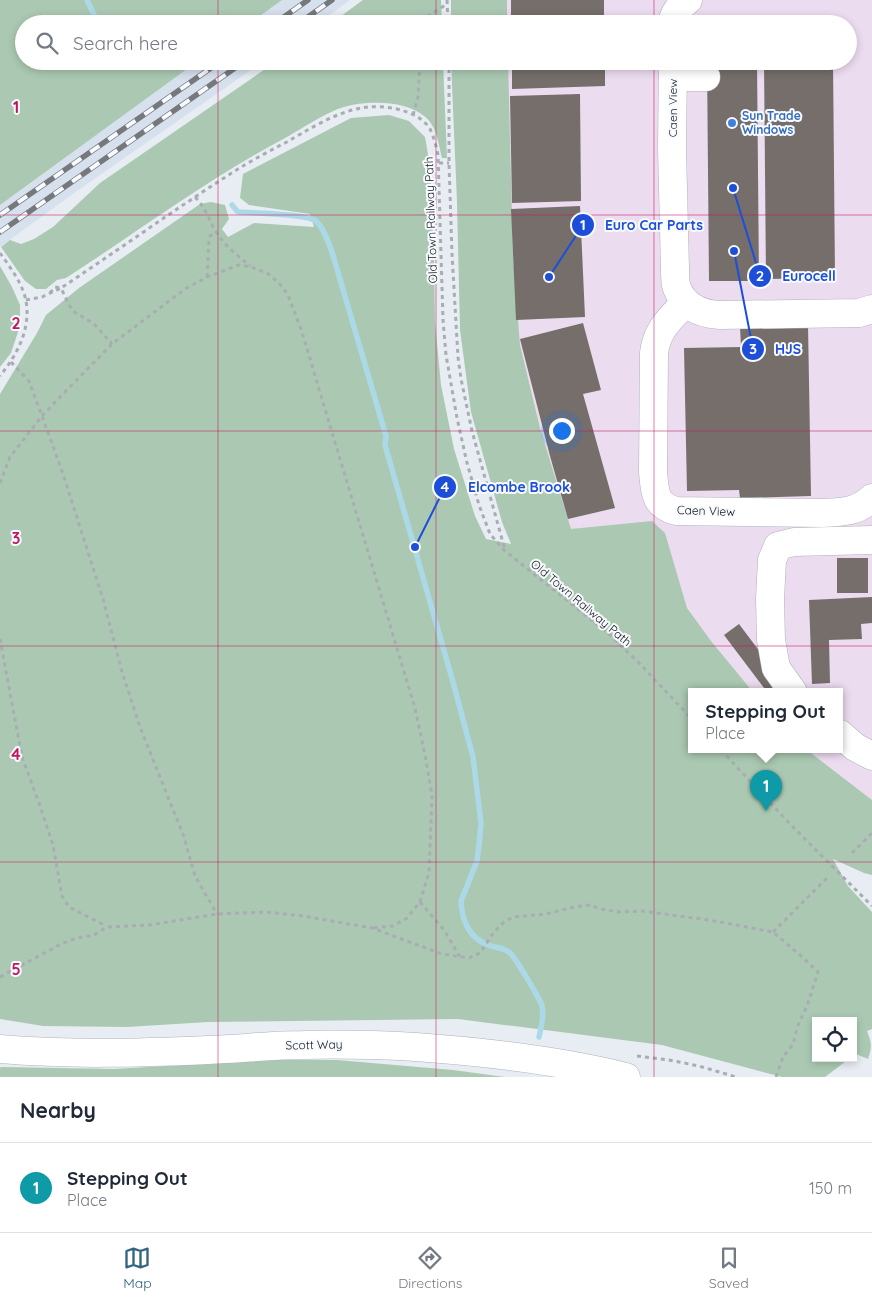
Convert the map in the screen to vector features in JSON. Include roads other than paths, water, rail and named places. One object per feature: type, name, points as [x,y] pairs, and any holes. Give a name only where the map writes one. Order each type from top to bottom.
[{"type":"street","name":"Caen View","points":[[673,70],[672,148],[675,269],[676,285],[686,302],[660,330],[655,341],[653,472],[655,490],[660,503],[666,508],[676,511],[823,513],[846,512],[856,509],[866,504],[872,498]]},
{"type":"street","points":[[677,70],[706,77]]},
{"type":"street","points":[[686,302],[696,310],[720,316],[859,313],[872,309]]},
{"type":"street","points":[[790,688],[776,668],[771,640],[770,599],[772,560],[778,546],[794,542],[872,540]]},
{"type":"street","points":[[843,737],[855,747],[872,756],[872,754]]},
{"type":"street","name":"Scott Way","points":[[0,1049],[126,1053],[301,1044],[389,1046],[449,1049],[506,1055],[626,1077]]},
{"type":"waterway","points":[[87,0],[94,15]]},
{"type":"waterway","points":[[232,205],[238,212],[291,215],[316,221],[324,231],[332,252],[386,436],[385,445],[473,757],[481,823],[477,861],[461,901],[463,915],[468,928],[476,938],[488,945],[508,951],[522,970],[543,1009],[539,1037]]},
{"type":"railway","points":[[287,15],[308,0]]},
{"type":"railway","points":[[311,15],[332,0]]},
{"type":"railway","points":[[0,215],[208,70]]},
{"type":"railway","points":[[0,232],[232,70]]},
{"type":"place","name":"Sun Trade Windows","points":[[732,123]]},
{"type":"place","name":"Eurocell","points":[[733,188]]},
{"type":"place","name":"HJS","points":[[734,251]]},
{"type":"place","name":"Euro Car Parts","points":[[549,277]]},
{"type":"place","name":"Elcombe Brook","points":[[415,547]]},
{"type":"place","name":"Stepping Out","points":[[766,811]]}]
